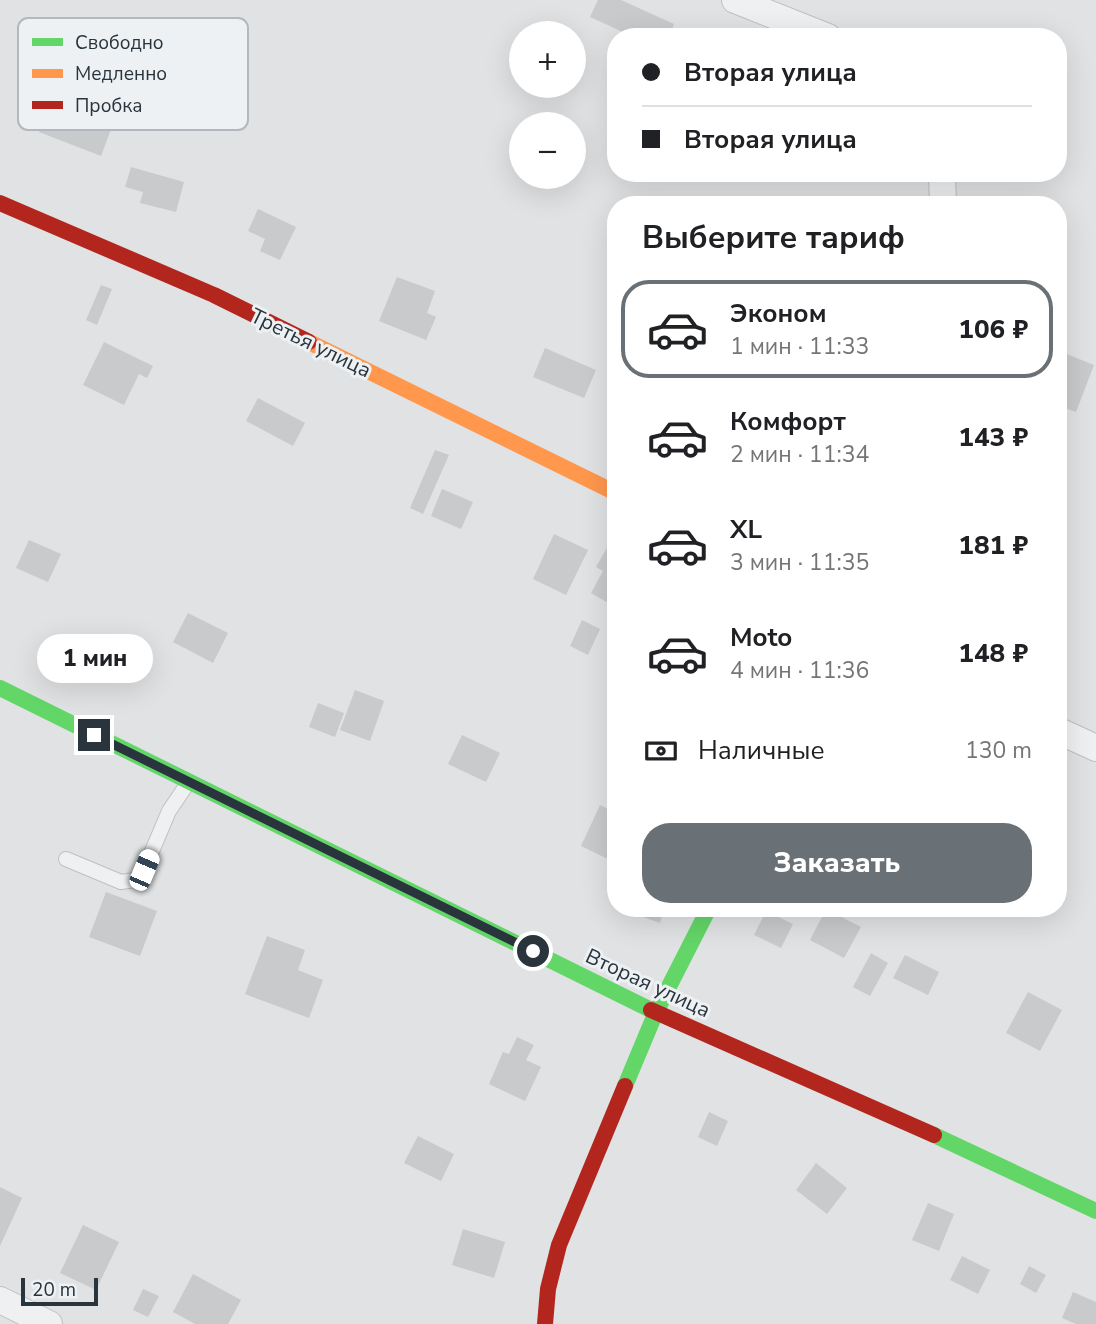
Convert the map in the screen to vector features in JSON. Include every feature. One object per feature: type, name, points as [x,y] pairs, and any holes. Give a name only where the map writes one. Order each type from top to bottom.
[{"type":"main road","name":"Третья улица","points":[[0,203],[214,295],[607,489]]},
{"type":"main road","name":"Вторая улица","points":[[0,688],[656,1012],[908,1123],[1096,1211]]},
{"type":"main road","points":[[545,1324],[548,1289],[559,1245],[656,1012],[704,917]]},
{"type":"street","points":[[735,0],[805,28]]},
{"type":"street","points":[[1067,735],[1096,748]]},
{"type":"street","points":[[0,1300],[48,1324]]},
{"type":"lane","points":[[66,859],[121,882],[135,880],[144,870],[169,811],[189,782]]},
{"type":"building","points":[[598,0],[621,0],[674,24],[672,28],[614,28],[590,17]]},
{"type":"building","points":[[40,130],[111,130],[101,156],[39,132]]},
{"type":"building","points":[[131,167],[184,182],[176,212],[140,203],[143,192],[125,187]]},
{"type":"building","points":[[258,209],[296,227],[280,260],[260,251],[265,239],[248,231]]},
{"type":"building","points":[[397,277],[435,291],[427,313],[436,317],[426,340],[379,321]]},
{"type":"building","points":[[101,285],[112,289],[97,325],[86,320]]},
{"type":"building","points":[[104,342],[153,366],[147,378],[139,374],[124,405],[83,385]]},
{"type":"building","points":[[545,348],[596,370],[584,398],[533,377]]},
{"type":"building","points":[[1067,354],[1094,365],[1076,412],[1067,409]]},
{"type":"building","points":[[258,398],[305,423],[293,446],[246,421]]},
{"type":"building","points":[[435,450],[449,455],[423,514],[410,508]]},
{"type":"building","points":[[442,489],[473,502],[461,529],[431,516]]},
{"type":"building","points":[[554,534],[588,550],[566,595],[533,579]]},
{"type":"building","points":[[29,540],[61,554],[48,582],[16,568]]},
{"type":"building","points":[[607,548],[607,602],[591,593],[603,571],[596,567]]},
{"type":"building","points":[[188,613],[228,633],[213,663],[173,642]]},
{"type":"building","points":[[582,620],[600,629],[588,655],[570,646]]},
{"type":"building","points":[[355,690],[384,701],[370,741],[340,730]]},
{"type":"building","points":[[318,703],[344,713],[335,737],[309,727]]},
{"type":"building","points":[[462,735],[500,753],[486,782],[448,764]]},
{"type":"building","points":[[600,805],[607,808],[607,859],[581,846]]},
{"type":"building","points":[[106,892],[157,911],[140,956],[89,937]]},
{"type":"building","points":[[643,917],[662,917],[660,923]]},
{"type":"building","points":[[763,917],[778,917],[793,924],[781,948],[754,935]]},
{"type":"building","points":[[822,917],[842,917],[861,927],[844,958],[810,940]]},
{"type":"building","points":[[267,936],[305,950],[298,970],[323,980],[309,1018],[245,994]]},
{"type":"building","points":[[871,953],[888,963],[870,996],[853,987]]},
{"type":"building","points":[[905,955],[939,972],[928,995],[893,978]]},
{"type":"building","points":[[1028,992],[1062,1010],[1040,1051],[1006,1033]]},
{"type":"building","points":[[517,1037],[534,1045],[526,1060],[541,1067],[525,1101],[489,1084],[503,1052],[509,1054]]},
{"type":"building","points":[[709,1112],[728,1121],[717,1146],[698,1137]]},
{"type":"building","points":[[418,1136],[454,1154],[441,1181],[404,1163]]},
{"type":"building","points":[[816,1163],[847,1188],[827,1214],[796,1190]]},
{"type":"building","points":[[0,1187],[22,1198],[0,1246]]},
{"type":"building","points":[[928,1203],[954,1214],[939,1251],[912,1240]]},
{"type":"building","points":[[83,1225],[119,1242],[96,1290],[60,1273]]},
{"type":"building","points":[[463,1229],[505,1242],[494,1278],[452,1265]]},
{"type":"building","points":[[962,1256],[990,1270],[978,1294],[950,1280]]},
{"type":"building","points":[[1029,1266],[1046,1275],[1036,1293],[1020,1284]]},
{"type":"building","points":[[193,1274],[241,1300],[228,1324],[195,1324],[173,1312]]},
{"type":"building","points":[[143,1289],[159,1296],[148,1317],[133,1310]]},
{"type":"building","points":[[1073,1292],[1096,1302],[1096,1324],[1076,1324],[1062,1318]]},
{"type":"traffic: fast","points":[[0,688],[651,1010]]},
{"type":"traffic: fast","points":[[625,1086],[656,1012],[704,917]]},
{"type":"traffic: fast","points":[[934,1135],[1096,1211]]},
{"type":"traffic: slow","points":[[309,342],[607,489]]},
{"type":"traffic: jam","points":[[0,203],[214,295],[309,342]]},
{"type":"traffic: jam","points":[[651,1010],[934,1135]]},
{"type":"traffic: jam","points":[[545,1324],[548,1289],[559,1245],[625,1086]]},
{"type":"route","points":[[94,735],[533,951]]}]
